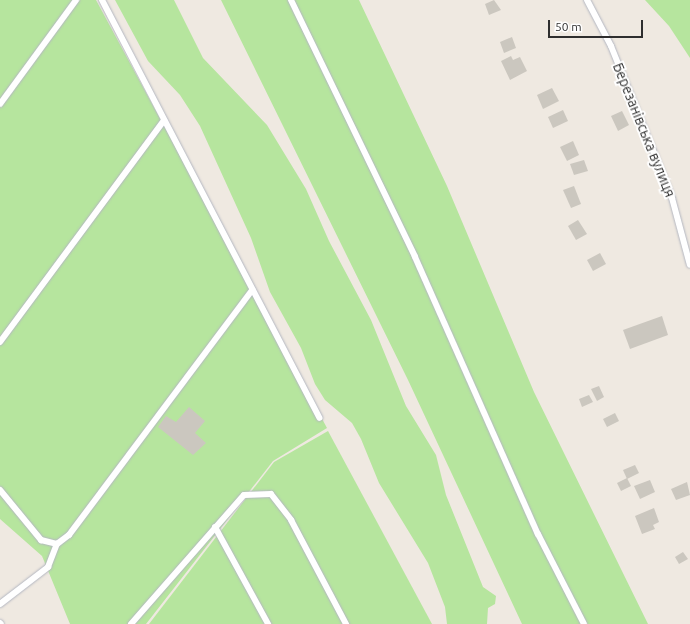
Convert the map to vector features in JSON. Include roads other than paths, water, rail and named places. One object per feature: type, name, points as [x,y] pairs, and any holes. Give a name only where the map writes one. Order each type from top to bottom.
[{"type":"lane","points":[[0,104],[76,0]]},
{"type":"lane","points":[[102,0],[320,418]]},
{"type":"lane","points":[[291,0],[415,257],[538,534],[584,624]]},
{"type":"lane","name":"Березанівська вулиця","points":[[587,0],[610,46],[672,198],[690,265]]},
{"type":"lane","points":[[0,342],[164,120]]},
{"type":"lane","points":[[0,604],[48,567],[57,544],[69,535],[252,290]]},
{"type":"lane","points":[[0,490],[41,540],[57,544]]},
{"type":"lane","points":[[131,624],[215,527],[244,496],[271,494],[291,520],[346,624]]},
{"type":"lane","points":[[215,527],[268,624]]}]
